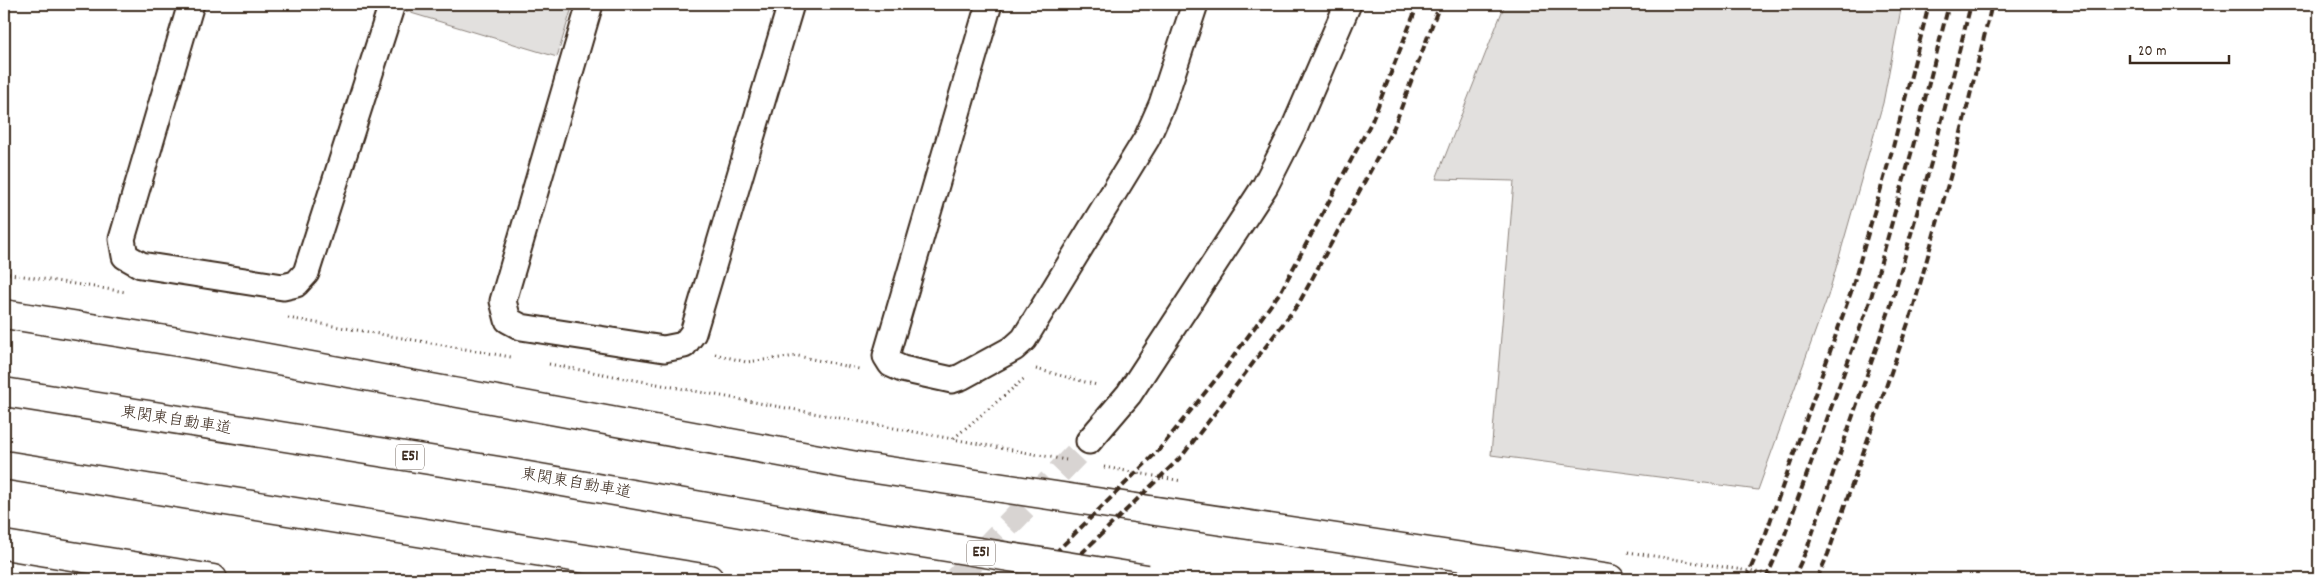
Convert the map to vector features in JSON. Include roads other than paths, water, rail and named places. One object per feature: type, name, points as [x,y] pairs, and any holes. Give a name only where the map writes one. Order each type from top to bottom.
[{"type":"main road","points":[[4,314],[191,344],[862,467],[1610,579]]},
{"type":"main road","name":"東関東自動車道","points":[[4,392],[505,472],[816,526],[1147,579]]},
{"type":"main road","points":[[4,465],[709,579]]},
{"type":"main road","points":[[4,545],[213,579]]},
{"type":"street","points":[[191,4],[122,239],[125,256],[141,264],[283,287],[296,284],[306,273],[392,4]]},
{"type":"street","points":[[590,4],[503,301],[508,320],[521,327],[664,349],[684,344],[694,333],[791,4]]},
{"type":"street","points":[[989,4],[886,356],[891,364],[902,369],[952,380],[1014,348],[1024,339],[1147,138],[1162,104],[1195,4]]},
{"type":"street","points":[[1089,441],[1129,394],[1265,186],[1294,131],[1348,4]]},
{"type":"tunnel","points":[[956,579],[1089,441]]},
{"type":"railway","points":[[1029,579],[1158,451],[1225,368],[1281,291],[1372,121],[1418,4]]},
{"type":"railway","points":[[1055,579],[1182,456],[1299,303],[1394,127],[1440,4]]},
{"type":"railway","points":[[1746,579],[1766,533],[1851,292],[1893,147],[1929,4]]},
{"type":"railway","points":[[1766,579],[1784,537],[1870,301],[1911,154],[1949,4]]},
{"type":"railway","points":[[1793,579],[1807,549],[1891,305],[1931,163],[1971,4]]},
{"type":"railway","points":[[1817,579],[1828,554],[1913,309],[1952,170],[1992,4]]}]
